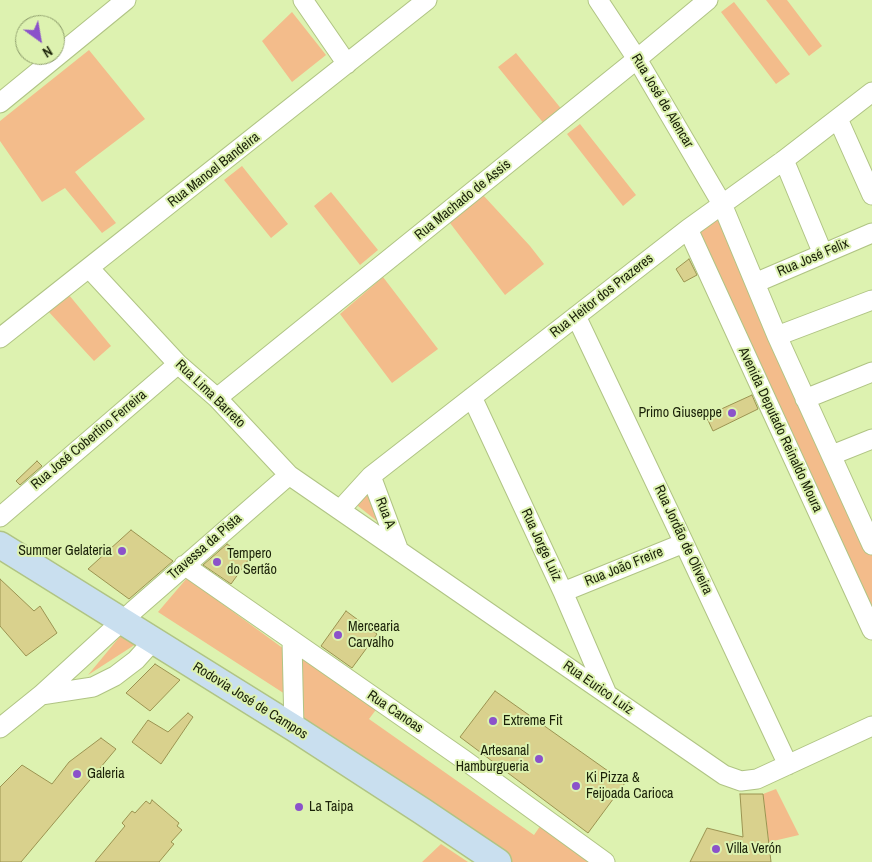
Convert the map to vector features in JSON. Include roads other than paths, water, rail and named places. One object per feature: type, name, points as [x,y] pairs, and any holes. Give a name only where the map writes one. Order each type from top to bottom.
[{"type":"main road","name":"Rodovia José de Campos","points":[[0,545],[294,728],[498,862]]},
{"type":"street","points":[[1,101],[126,0]]},
{"type":"street","points":[[304,0],[347,64]]},
{"type":"street","name":"Rua Manoel Bandeira","points":[[0,338],[427,0]]},
{"type":"street","name":"Rua José de Alencar","points":[[598,0],[638,60],[722,204]]},
{"type":"street","name":"Rua Machado de Assis","points":[[216,398],[638,60],[708,0]]},
{"type":"street","name":"Rua Heitor dos Prazeres","points":[[340,510],[371,476],[688,230],[784,160],[872,92]]},
{"type":"street","points":[[838,118],[872,195]]},
{"type":"street","points":[[784,160],[823,254]]},
{"type":"street","points":[[722,204],[777,336],[832,455],[866,514],[872,545]]},
{"type":"street","name":"Avenida Deputado Reinaldo Moura","points":[[688,230],[872,630]]},
{"type":"street","name":"Rua José Felix","points":[[755,283],[872,233]]},
{"type":"street","name":"Rua Lima Barreto","points":[[89,268],[178,364],[216,398],[289,475],[340,510]]},
{"type":"street","points":[[777,336],[872,300]]},
{"type":"street","name":"Rua Jordão de Oliveira","points":[[576,316],[788,765]]},
{"type":"street","name":"Rua José Cobertino Ferreira","points":[[3,509],[178,364]]},
{"type":"street","points":[[806,399],[872,372]]},
{"type":"street","name":"Rua Jorge Luiz","points":[[472,397],[563,592],[607,694]]},
{"type":"street","points":[[832,455],[872,439]]},
{"type":"street","name":"Travessa da Pista","points":[[0,728],[41,695],[184,565],[289,475]]},
{"type":"street","name":"Rua A","points":[[371,476],[399,551]]},
{"type":"street","name":"Rua Eurico Luiz","points":[[340,510],[724,775],[741,781],[757,779],[872,726]]},
{"type":"street","name":"Rua João Freire","points":[[563,592],[684,543]]},
{"type":"street","name":"Rua Canoas","points":[[184,565],[463,759],[605,862]]},
{"type":"street","points":[[41,695],[92,687],[115,676],[136,660],[154,640]]},
{"type":"street","points":[[292,641],[294,728]]},
{"type":"place","name":"Primo Giuseppe","points":[[732,413]]},
{"type":"place","name":"Summer Gelateria","points":[[122,551]]},
{"type":"place","name":"Tempero do Sertão","points":[[217,562]]},
{"type":"place","name":"Mercearia Carvalho","points":[[338,635]]},
{"type":"place","name":"Extreme Fit","points":[[493,721]]},
{"type":"place","name":"Artesanal Hamburgueria","points":[[539,759]]},
{"type":"place","name":"Galeria","points":[[77,774]]},
{"type":"place","name":"Ki Pizza & Feijoada Carioca","points":[[576,786]]},
{"type":"place","name":"La Taipa","points":[[299,807]]},
{"type":"place","name":"Villa Verón","points":[[716,849]]}]
